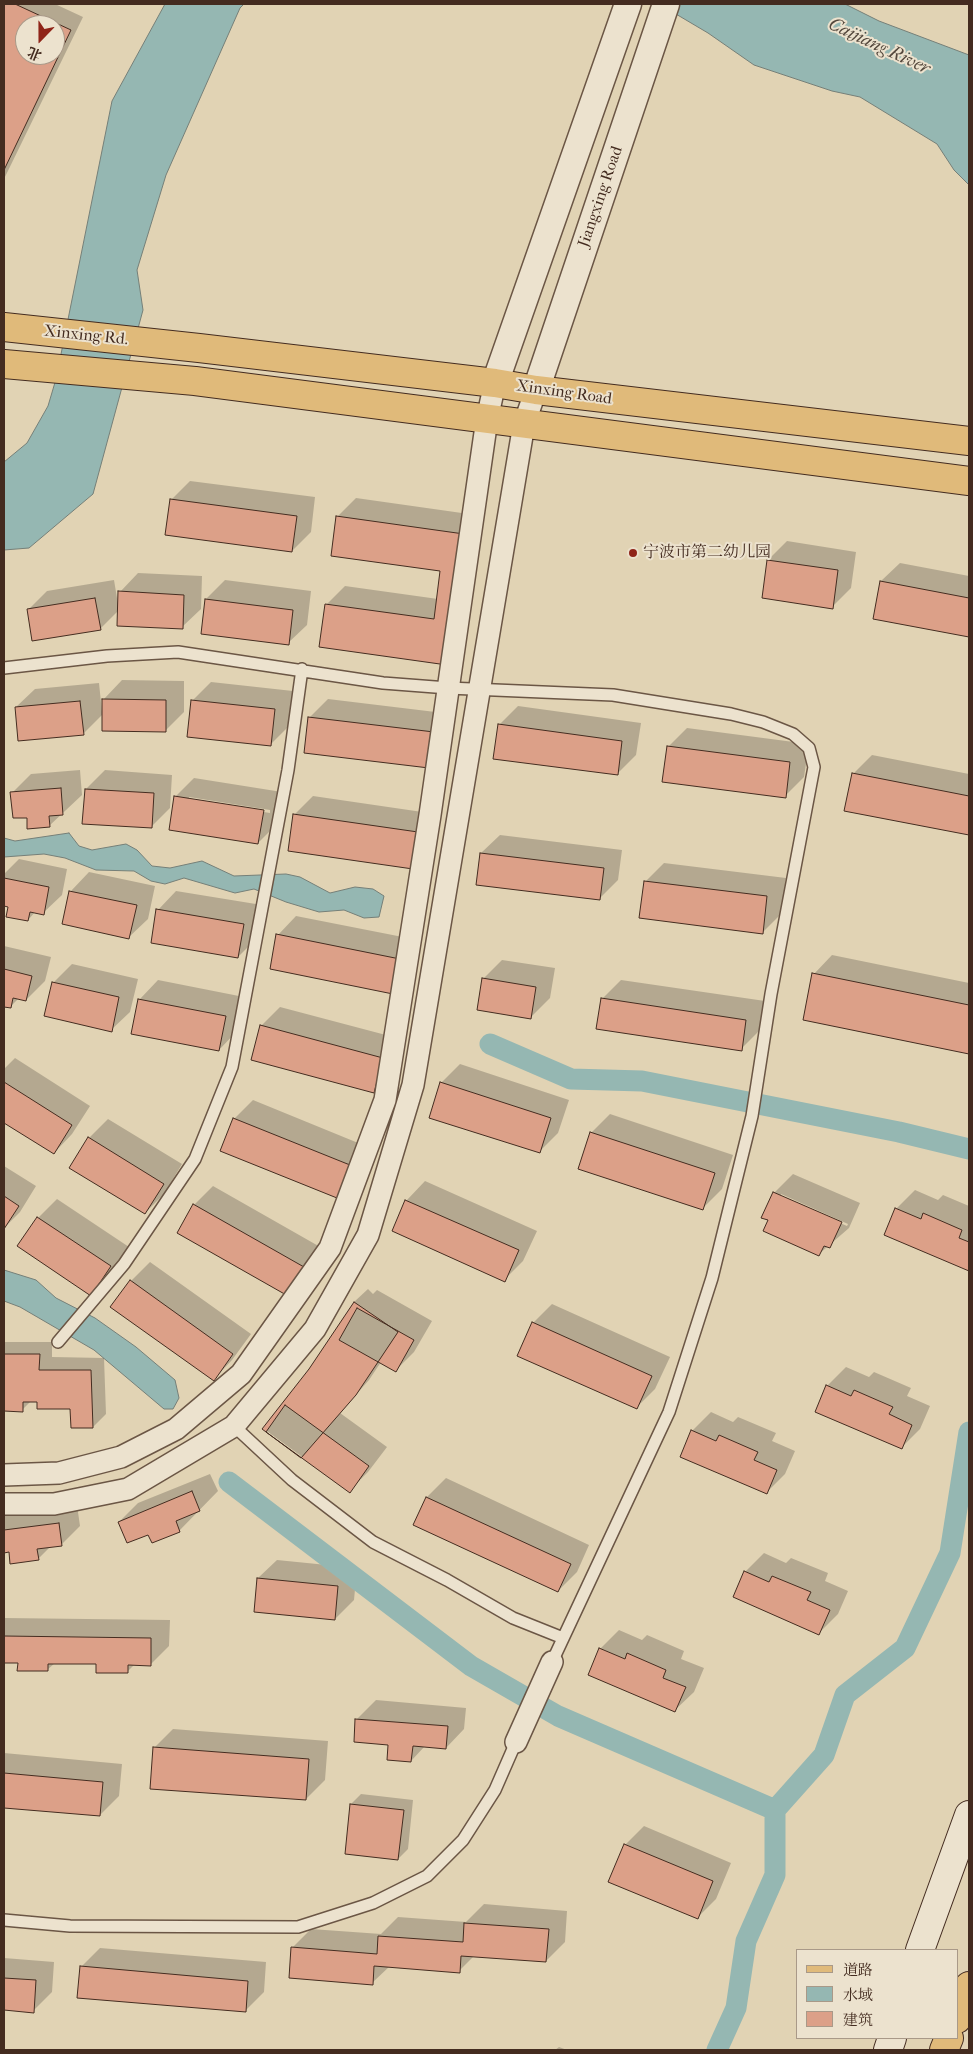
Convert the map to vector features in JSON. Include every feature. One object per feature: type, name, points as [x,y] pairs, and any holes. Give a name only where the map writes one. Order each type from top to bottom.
[{"type":"main road","name":"Xinxing Rd.","points":[[8,328],[160,344]]},
{"type":"main road","name":"Xinxing Road","points":[[160,344],[969,441]]},
{"type":"main road","points":[[11,365],[195,381],[969,482]]},
{"type":"main road","points":[[920,1949],[969,1815]]},
{"type":"main road","points":[[958,2016],[969,1986]]},
{"type":"street","points":[[4,1474],[59,1473],[68,1471],[121,1457],[176,1430],[241,1374],[330,1248],[385,1100],[487,419],[496,383],[628,4]]},
{"type":"street","name":"Jiangxing Road","points":[[536,390],[665,9]]},
{"type":"street","points":[[4,1504],[54,1504],[128,1489],[234,1426],[315,1329],[368,1235],[414,1086],[478,690],[524,424],[536,390]]},
{"type":"street","points":[[516,1742],[552,1662]]},
{"type":"lane","points":[[4,668],[107,656],[178,652],[383,683],[478,690],[614,695],[731,714],[763,722],[792,734],[809,748],[814,767],[760,1059],[752,1116],[712,1278],[669,1412],[552,1662]]},
{"type":"lane","points":[[58,1342],[124,1264],[195,1159],[232,1067],[288,770],[302,670]]},
{"type":"lane","points":[[234,1426],[292,1480],[373,1542],[447,1580],[513,1618],[563,1638]]},
{"type":"lane","points":[[4,1920],[70,1926],[298,1927],[373,1903],[427,1876],[463,1840],[495,1790],[516,1742]]},
{"type":"water","points":[[165,4],[244,4],[240,8],[166,175],[137,270],[143,310],[93,494],[29,548],[4,550],[4,462],[27,443],[48,406],[56,379],[112,101]]},
{"type":"water","name":"Caijiang River","points":[[659,4],[845,4],[879,21],[969,55],[969,185],[954,170],[937,144],[860,97],[832,91],[754,65],[708,33]]},
{"type":"water","points":[[69,833],[79,846],[92,850],[126,844],[137,850],[152,866],[170,868],[202,861],[234,876],[286,874],[300,877],[330,893],[355,887],[373,889],[384,896],[379,917],[364,918],[344,910],[319,912],[286,902],[254,889],[235,893],[184,878],[165,884],[151,881],[134,871],[96,870],[65,858],[44,854],[4,857],[4,838],[15,841]]},
{"type":"water","points":[[4,1270],[36,1280],[56,1298],[95,1318],[136,1347],[175,1380],[179,1398],[173,1409],[164,1409],[94,1350],[20,1307],[4,1301]]},
{"type":"building","points":[[4,4],[15,4],[39,15],[15,15],[15,65],[54,65],[4,170]]},
{"type":"building","points":[[65,27],[71,30],[65,43]]},
{"type":"building","points":[[170,499],[297,516],[292,552],[165,535]]},
{"type":"building","points":[[336,516],[464,534],[447,665],[319,647],[325,604],[434,619],[440,571],[331,556]]},
{"type":"building","points":[[767,560],[838,570],[833,609],[762,598]]},
{"type":"building","points":[[880,581],[969,598],[969,637],[873,619]]},
{"type":"building","points":[[118,591],[184,595],[183,629],[117,626]]},
{"type":"building","points":[[95,598],[101,630],[32,641],[27,609]]},
{"type":"building","points":[[205,599],[293,610],[289,645],[201,634]]},
{"type":"building","points":[[102,699],[166,700],[166,732],[102,731]]},
{"type":"building","points":[[191,700],[275,709],[271,746],[187,737]]},
{"type":"building","points":[[80,701],[84,735],[18,741],[15,707]]},
{"type":"building","points":[[308,717],[434,732],[429,768],[304,753]]},
{"type":"building","points":[[498,724],[622,741],[618,775],[493,759]]},
{"type":"building","points":[[667,746],[790,762],[786,798],[662,782]]},
{"type":"building","points":[[852,773],[969,796],[969,835],[844,811]]},
{"type":"building","points":[[61,788],[63,815],[49,816],[50,827],[27,829],[27,818],[13,818],[10,792]]},
{"type":"building","points":[[85,789],[154,793],[152,828],[82,824]]},
{"type":"building","points":[[174,796],[264,810],[258,844],[169,830]]},
{"type":"building","points":[[293,814],[418,832],[413,869],[288,851]]},
{"type":"building","points":[[480,853],[604,868],[600,900],[476,885]]},
{"type":"building","points":[[4,878],[49,887],[44,915],[30,912],[28,921],[6,917],[8,907],[4,906]]},
{"type":"building","points":[[644,881],[767,896],[763,934],[639,918]]},
{"type":"building","points":[[69,891],[137,905],[129,939],[62,924]]},
{"type":"building","points":[[156,909],[244,924],[238,958],[151,943]]},
{"type":"building","points":[[276,934],[400,959],[393,994],[270,969]]},
{"type":"building","points":[[4,969],[32,976],[26,1001],[13,998],[11,1008],[4,1007]]},
{"type":"building","points":[[812,973],[969,1005],[969,1054],[803,1020]]},
{"type":"building","points":[[482,978],[536,987],[531,1019],[477,1010]]},
{"type":"building","points":[[52,982],[119,997],[112,1032],[44,1016]]},
{"type":"building","points":[[601,998],[746,1020],[742,1051],[596,1029]]},
{"type":"building","points":[[138,999],[226,1016],[219,1051],[131,1034]]},
{"type":"building","points":[[260,1025],[383,1058],[374,1093],[251,1060]]},
{"type":"building","points":[[4,1082],[72,1125],[54,1154],[4,1123]]},
{"type":"building","points":[[440,1082],[551,1118],[540,1153],[429,1118]]},
{"type":"building","points":[[233,1118],[350,1165],[337,1198],[220,1151]]},
{"type":"building","points":[[590,1132],[715,1173],[703,1210],[578,1169]]},
{"type":"building","points":[[88,1137],[164,1184],[145,1214],[69,1168]]},
{"type":"building","points":[[773,1192],[842,1222],[830,1248],[824,1246],[819,1256],[763,1231],[768,1220],[761,1218]]},
{"type":"building","points":[[4,1196],[19,1206],[4,1229]]},
{"type":"building","points":[[405,1200],[519,1250],[505,1282],[392,1231]]},
{"type":"building","points":[[193,1204],[304,1267],[288,1296],[177,1233]]},
{"type":"building","points":[[895,1208],[921,1219],[923,1213],[962,1230],[959,1238],[969,1242],[969,1271],[884,1235]]},
{"type":"building","points":[[37,1217],[111,1266],[91,1296],[17,1246]]},
{"type":"building","points":[[130,1280],[233,1354],[214,1381],[110,1307]]},
{"type":"building","points":[[354,1302],[398,1332],[356,1395],[301,1458],[262,1429],[309,1369]]},
{"type":"building","points":[[357,1308],[414,1340],[396,1372],[339,1340]]},
{"type":"building","points":[[532,1322],[652,1376],[637,1409],[517,1356]]},
{"type":"building","points":[[4,1354],[40,1354],[39,1370],[91,1370],[93,1428],[71,1428],[70,1409],[37,1409],[37,1402],[23,1402],[23,1412],[4,1411]]},
{"type":"building","points":[[826,1385],[851,1396],[854,1390],[893,1407],[889,1414],[912,1425],[902,1449],[815,1412]]},
{"type":"building","points":[[285,1405],[369,1466],[350,1493],[266,1432]]},
{"type":"building","points":[[691,1430],[716,1441],[719,1435],[758,1452],[754,1460],[777,1470],[767,1494],[680,1457]]},
{"type":"building","points":[[192,1491],[200,1511],[176,1521],[180,1532],[152,1543],[148,1535],[127,1543],[118,1522]]},
{"type":"building","points":[[426,1497],[571,1564],[558,1592],[413,1525]]},
{"type":"building","points":[[59,1523],[62,1546],[37,1549],[39,1560],[10,1564],[9,1552],[4,1553],[4,1530]]},
{"type":"building","points":[[744,1571],[769,1582],[772,1576],[811,1592],[807,1600],[830,1610],[819,1635],[733,1597]]},
{"type":"building","points":[[257,1578],[338,1586],[335,1620],[254,1612]]},
{"type":"building","points":[[4,1636],[151,1638],[151,1666],[128,1665],[128,1673],[96,1673],[96,1664],[48,1664],[48,1671],[17,1671],[18,1663],[4,1663]]},
{"type":"building","points":[[599,1648],[625,1659],[627,1653],[666,1670],[663,1678],[686,1687],[675,1712],[588,1675]]},
{"type":"building","points":[[355,1719],[448,1726],[446,1749],[413,1746],[411,1762],[387,1760],[388,1745],[354,1742]]},
{"type":"building","points":[[153,1747],[309,1759],[306,1800],[150,1789]]},
{"type":"building","points":[[4,1773],[103,1782],[100,1816],[4,1808]]},
{"type":"building","points":[[350,1804],[404,1810],[398,1860],[345,1854]]},
{"type":"building","points":[[624,1844],[713,1881],[698,1919],[608,1882]]},
{"type":"building","points":[[464,1923],[549,1929],[546,1962],[461,1956],[460,1973],[374,1966],[373,1985],[289,1978],[291,1947],[377,1954],[378,1936],[463,1942]]},
{"type":"building","points":[[80,1966],[248,1981],[246,2012],[77,1998]]},
{"type":"building","points":[[4,1978],[36,1980],[34,2013],[4,2010]]},
{"type":"waterway","points":[[490,1044],[571,1079],[642,1081],[899,1132],[969,1149]]},
{"type":"waterway","points":[[717,2050],[736,2008],[746,1941],[775,1875],[775,1810],[824,1755],[845,1695],[905,1648],[950,1553],[969,1432]]},
{"type":"waterway","points":[[229,1482],[471,1666],[558,1716],[775,1810]]},
{"type":"place","name":"宁波市第二幼儿园","points":[[633,553]]}]
